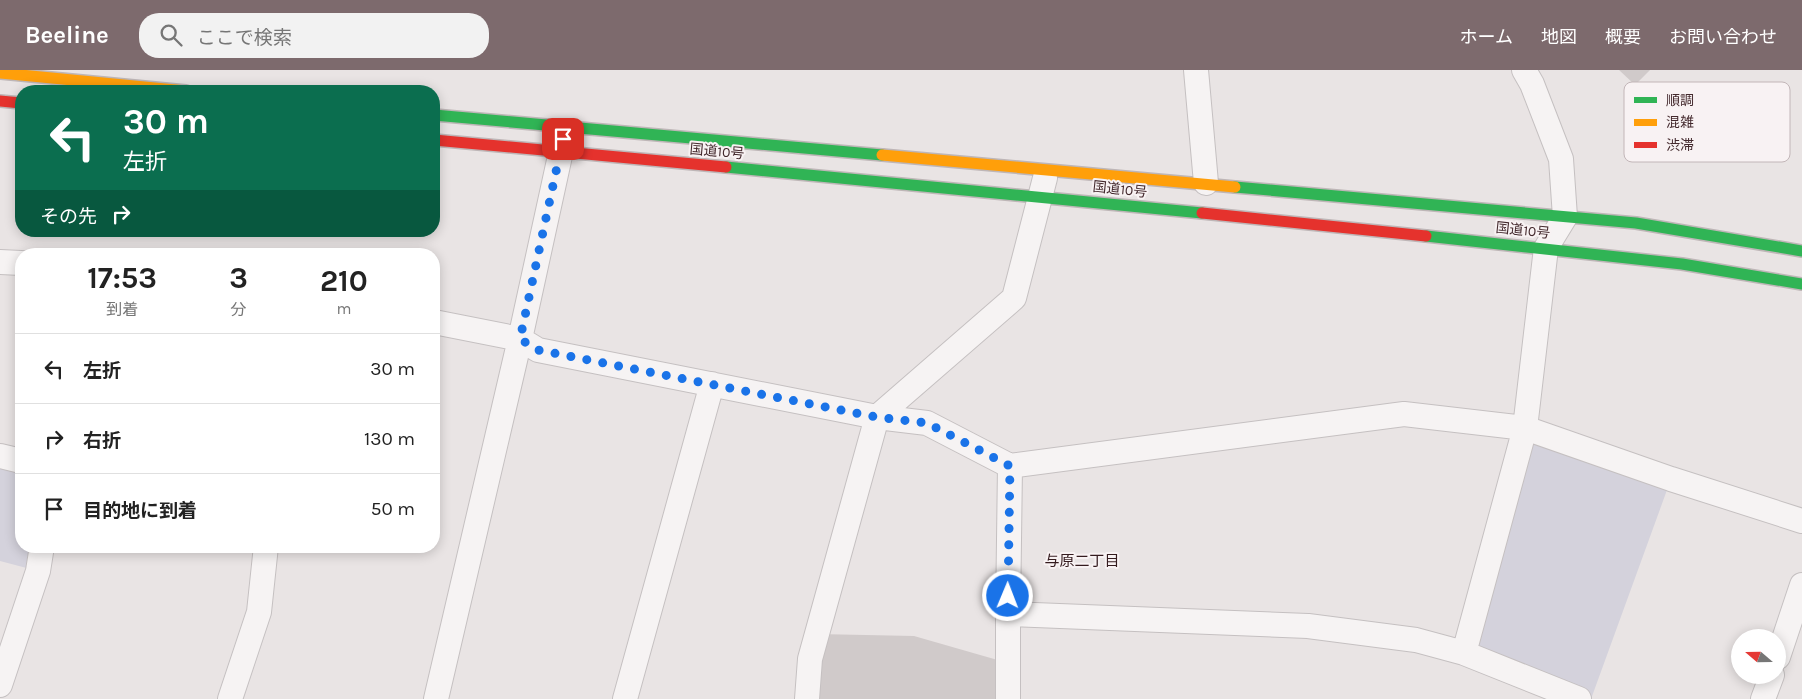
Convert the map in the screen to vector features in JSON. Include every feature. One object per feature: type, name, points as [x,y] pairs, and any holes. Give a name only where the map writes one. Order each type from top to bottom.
[{"type":"highway","points":[[0,73],[124,85]]},
{"type":"highway","points":[[0,101],[15,102]]},
{"type":"highway","name":"国道10号","points":[[440,116],[1636,223],[1802,252]]},
{"type":"highway","name":"国道10号","points":[[440,141],[1040,196],[1546,248],[1682,264],[1802,284]]},
{"type":"street","points":[[1196,70],[1206,184]]},
{"type":"street","points":[[1464,653],[1525,428],[1546,248],[1565,217],[1561,159],[1532,84],[1524,70]]},
{"type":"street","points":[[436,699],[520,339],[566,127]]},
{"type":"street","points":[[807,699],[810,659],[876,417],[1014,298],[1047,169]]},
{"type":"street","points":[[0,262],[15,263]]},
{"type":"street","points":[[440,323],[520,339],[538,350],[876,417],[927,423],[1010,466],[1404,414],[1525,428],[1671,479],[1802,521]]},
{"type":"street","points":[[625,699],[712,384]]},
{"type":"street","points":[[0,456],[15,460]]},
{"type":"street","points":[[1008,699],[1010,466]]},
{"type":"street","points":[[2,675],[38,571],[41,553]]},
{"type":"street","points":[[230,699],[259,612],[265,553]]},
{"type":"street","points":[[1786,633],[1802,585]]},
{"type":"street","points":[[1008,614],[1308,626],[1416,640],[1464,653],[1579,699]]},
{"type":"street","points":[[1763,699],[1769,684]]},
{"type":"shaded area","points":[[1525,428],[1671,479],[1591,699],[1579,699],[1464,653]]},
{"type":"shaded area","points":[[0,456],[15,460],[15,553],[41,553],[38,571],[0,561]]},
{"type":"building","points":[[1619,70],[1650,70],[1638,82],[1632,82]]},
{"type":"building","points":[[817,634],[914,636],[1008,663],[1008,699],[807,699]]},
{"type":"traffic: fast","points":[[440,116],[882,155]]},
{"type":"traffic: fast","points":[[726,167],[1202,213]]},
{"type":"traffic: fast","points":[[1235,187],[1636,223],[1802,251]]},
{"type":"traffic: fast","points":[[1426,236],[1682,264],[1802,284]]},
{"type":"traffic: slow","points":[[0,73],[124,85]]},
{"type":"traffic: slow","points":[[882,155],[1235,187]]},
{"type":"traffic: jam","points":[[0,101],[15,102]]},
{"type":"traffic: jam","points":[[440,141],[726,167]]},
{"type":"traffic: jam","points":[[1202,213],[1426,236]]},
{"type":"district","name":"与原二丁目","points":[[1082,561]]},
{"type":"route","points":[[563,139],[520,339],[538,350],[876,417],[927,423],[1010,466],[1008,596]]}]
